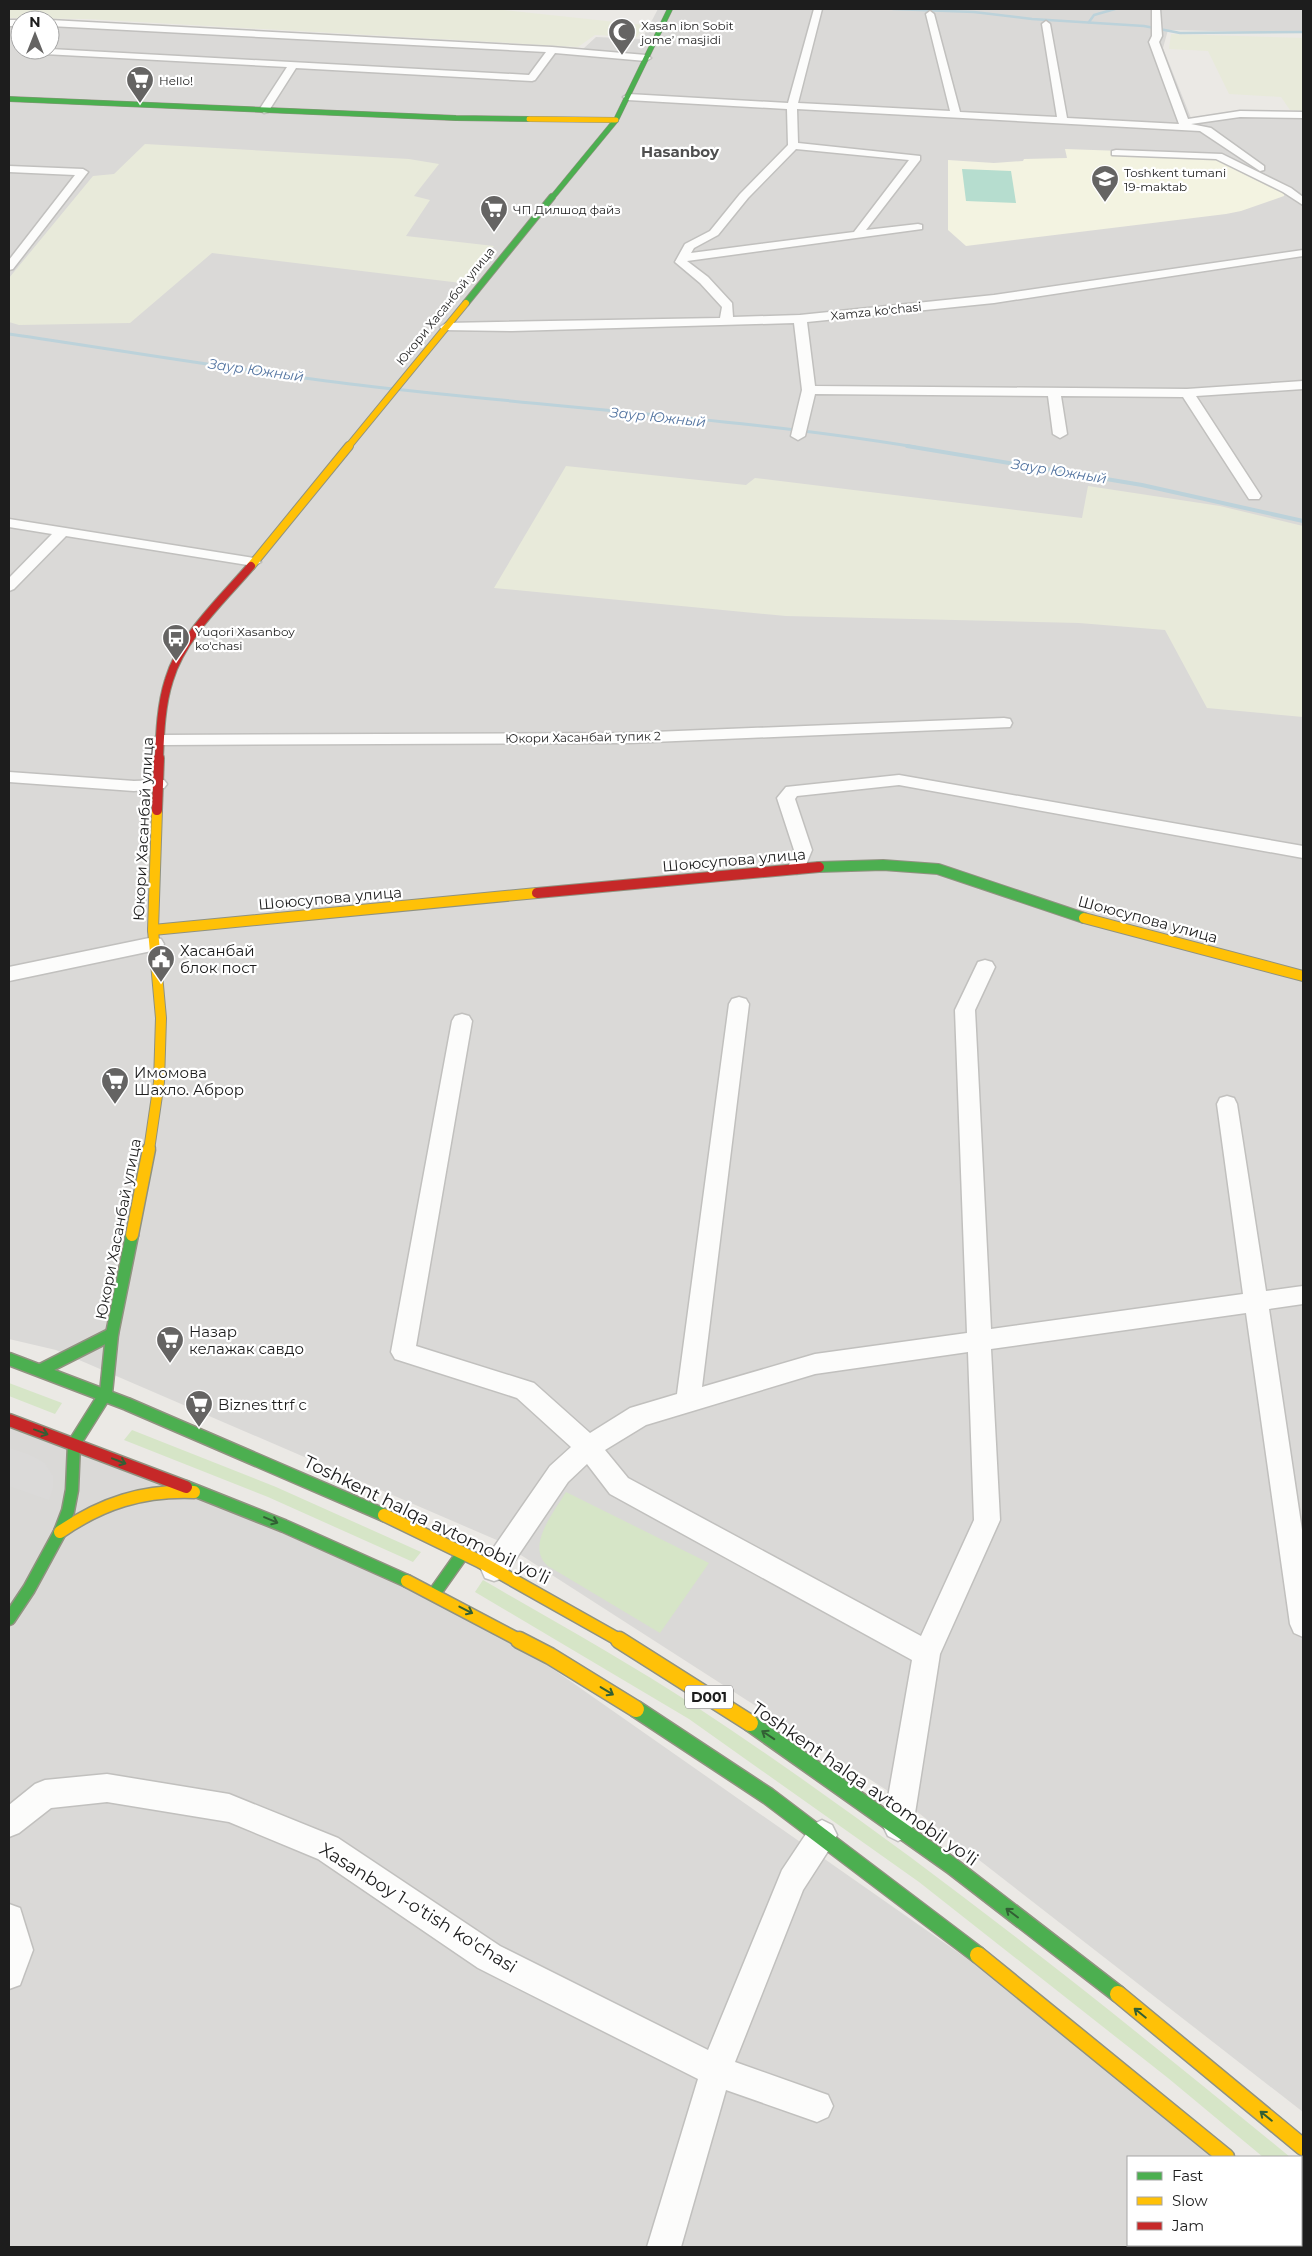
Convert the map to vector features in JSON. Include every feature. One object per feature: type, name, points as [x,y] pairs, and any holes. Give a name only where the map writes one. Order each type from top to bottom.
[{"type":"main road","name":"Юкори Хасанбой улица","points":[[388,397],[616,120],[670,9]]},
{"type":"main road","points":[[9,99],[456,118],[616,120]]},
{"type":"main road","name":"Юкори Хасанбай улица","points":[[106,1393],[112,1334],[150,1152],[159,1082],[161,1018],[153,937],[158,784],[165,694],[173,667],[189,642],[388,397]]},
{"type":"main road","name":"Шоюсупова улица","points":[[153,937],[796,868],[883,865],[938,869],[1018,894],[1066,913],[1303,976]]},
{"type":"main road","name":"Юкори Хасанбай улица","points":[[41,1370],[112,1334]]},
{"type":"main road","name":"Toshkent halqa avtomobil yo'li","points":[[9,1359],[106,1393],[326,1489],[494,1568],[609,1633],[744,1719],[898,1826],[1066,1953],[1303,2147]]},
{"type":"main road","points":[[9,1619],[60,1532],[68,1511],[72,1490],[74,1444],[106,1393]]},
{"type":"main road","points":[[9,1420],[205,1493],[339,1550],[434,1594],[549,1655],[699,1749],[822,1835],[981,1958],[1225,2156]]},
{"type":"main road","points":[[60,1532],[92,1508],[126,1496],[166,1490],[205,1493]]},
{"type":"main road","points":[[434,1594],[462,1553]]},
{"type":"street","points":[[726,321],[728,306],[704,280],[681,262],[690,246],[714,234],[744,196],[793,146],[792,108],[818,9]]},
{"type":"street","points":[[1156,9],[1154,42],[1185,125]]},
{"type":"street","points":[[930,14],[956,116]]},
{"type":"street","points":[[60,24],[552,50],[646,58]]},
{"type":"street","points":[[1046,24],[1063,122]]},
{"type":"street","points":[[60,52],[532,78],[552,50]]},
{"type":"street","points":[[264,110],[293,65]]},
{"type":"street","points":[[628,97],[792,108],[1063,122],[1185,125],[1207,130],[1260,168]]},
{"type":"street","points":[[1185,125],[1240,114],[1303,115]]},
{"type":"street","points":[[793,146],[916,158],[857,235]]},
{"type":"street","points":[[1116,153],[1218,156],[1287,190],[1302,200]]},
{"type":"street","points":[[9,169],[83,172],[9,267]]},
{"type":"street","points":[[684,257],[918,227]]},
{"type":"street","name":"Xamza ko'chasi","points":[[446,327],[800,319],[994,299],[1303,254]]},
{"type":"street","points":[[798,436],[809,390],[800,319]]},
{"type":"street","points":[[809,390],[1187,393],[1303,385]]},
{"type":"street","points":[[1054,393],[1060,434]]},
{"type":"street","points":[[1187,393],[1254,496]]},
{"type":"street","points":[[9,523],[254,562]]},
{"type":"street","points":[[9,586],[63,531]]},
{"type":"street","name":"Юкори Хасанбай тупик 2","points":[[162,740],[629,738],[1004,723]]},
{"type":"street","points":[[9,777],[134,786],[158,784]]},
{"type":"street","points":[[796,868],[803,850],[786,798],[792,790],[899,780],[1303,852]]},
{"type":"street","points":[[9,974],[153,937]]},
{"type":"street","points":[[898,1826],[926,1654],[987,1520],[966,1010],[984,967]]},
{"type":"street","points":[[688,1400],[739,1004]]},
{"type":"street","points":[[462,1021],[403,1352],[525,1390],[588,1447],[618,1486],[926,1654]]},
{"type":"street","points":[[1227,1104],[1303,1624]]},
{"type":"street","points":[[494,1568],[559,1474],[588,1447],[639,1416],[815,1364],[979,1339],[1303,1295]]},
{"type":"street","name":"Xasanboy 1-o'tish ko'chasi","points":[[9,1823],[45,1794],[108,1788],[229,1808],[328,1848],[488,1958],[716,2071],[817,2106]]},
{"type":"street","points":[[664,2247],[716,2071],[792,1880],[822,1835]]},
{"type":"street","points":[[9,1919],[18,1950],[9,1974]]},
{"type":"shaded area","points":[[9,9],[494,9],[644,25],[637,37],[595,35],[578,47],[60,19],[60,10],[10,10],[9,18]]},
{"type":"shaded area","name":"Hasanboy","points":[[658,9],[1303,9],[1303,33],[1168,30],[1163,48],[1191,118],[1237,112],[1303,113],[1303,2112],[902,1800],[499,1541],[56,1350],[9,1339],[9,20],[10,60],[60,60],[60,22],[583,49],[596,37],[642,39]]},
{"type":"shaded area","points":[[1171,34],[1303,38],[1303,111],[1290,110],[1281,97],[1229,94],[1208,51],[1169,49]]},
{"type":"shaded area","points":[[145,144],[409,159],[439,164],[414,196],[430,200],[406,236],[494,246],[461,283],[212,253],[130,323],[19,325],[9,322],[9,278],[93,176],[114,174]]},
{"type":"shaded area","name":"Toshkent tumani 19-maktab","points":[[1065,149],[1206,154],[1285,192],[1284,196],[1241,211],[1226,214],[966,246],[948,230],[948,160],[994,163],[1023,161],[1024,159],[1067,158]]},
{"type":"shaded area","points":[[566,466],[746,485],[755,478],[1082,518],[1088,486],[1220,506],[1303,526],[1303,717],[1207,708],[1165,630],[1079,623],[786,616],[494,588]]},
{"type":"shaded area","points":[[9,1420],[74,1444],[480,1618],[1079,2037],[1225,2156],[1127,2156],[1127,2246],[1302,2246],[1302,2220],[1303,2221],[1303,2247],[9,2247]]},
{"type":"shaded area","points":[[9,1448],[30,1455],[45,1463],[53,1476],[53,1488],[49,1500],[9,1486]]},
{"type":"green space","points":[[962,169],[1011,171],[1016,203],[966,201]]},
{"type":"green space","points":[[9,1383],[62,1403],[55,1414],[9,1396]]},
{"type":"green space","points":[[132,1430],[276,1487],[421,1552],[413,1562],[268,1497],[124,1440]]},
{"type":"green space","points":[[566,1492],[709,1563],[660,1633],[548,1566],[542,1558],[539,1549],[544,1529]]},
{"type":"green space","points":[[483,1580],[645,1674],[775,1760],[851,1813],[1000,1925],[1289,2156],[1262,2156],[1168,2078],[919,1882],[689,1719],[475,1592]]},
{"type":"waterway","points":[[893,9],[974,12],[1032,19],[1144,26],[1180,33],[1303,32]]},
{"type":"waterway","points":[[1089,22],[1094,15],[1115,9]]},
{"type":"waterway","name":"Заур Южный","points":[[9,334],[359,385],[707,420],[915,447]]},
{"type":"waterway","name":"Заур Южный","points":[[907,446],[1142,485],[1303,521]]},
{"type":"traffic: fast","points":[[466,303],[616,120],[670,9]]},
{"type":"traffic: fast","points":[[9,99],[456,118],[529,119]]},
{"type":"traffic: fast","points":[[819,867],[883,865],[938,869],[1084,918]]},
{"type":"traffic: fast","points":[[9,1619],[29,1589],[60,1532],[68,1511],[72,1490],[74,1444],[106,1393],[112,1334],[132,1235]]},
{"type":"traffic: fast","points":[[41,1370],[112,1334]]},
{"type":"traffic: fast","points":[[9,1359],[127,1404],[384,1515]]},
{"type":"traffic: fast","points":[[186,1487],[284,1526],[407,1581]]},
{"type":"traffic: fast","points":[[434,1594],[463,1553]]},
{"type":"traffic: fast","points":[[636,1709],[768,1796],[978,1955]]},
{"type":"traffic: fast","points":[[750,1723],[952,1866],[1118,1994]]},
{"type":"traffic: slow","points":[[529,119],[616,120]]},
{"type":"traffic: slow","points":[[251,566],[466,303]]},
{"type":"traffic: slow","points":[[132,1235],[149,1152],[159,1082],[161,1018],[153,930],[157,810]]},
{"type":"traffic: slow","points":[[153,930],[537,893]]},
{"type":"traffic: slow","points":[[1084,918],[1303,976]]},
{"type":"traffic: slow","points":[[60,1532],[91,1512],[123,1499],[157,1492],[194,1492]]},
{"type":"traffic: slow","points":[[384,1515],[526,1586],[617,1638],[750,1723]]},
{"type":"traffic: slow","points":[[407,1581],[550,1656],[636,1709]]},
{"type":"traffic: slow","points":[[978,1955],[1225,2156]]},
{"type":"traffic: slow","points":[[1118,1994],[1303,2147]]},
{"type":"traffic: jam","points":[[157,810],[162,715],[169,679],[174,666],[199,627],[251,566]]},
{"type":"traffic: jam","points":[[537,893],[819,867]]},
{"type":"traffic: jam","points":[[9,1420],[186,1487]]},
{"type":"place","name":"Xasan ibn Sobit jome’ masjidi","points":[[622,56]]},
{"type":"place","name":"Hello!","points":[[140,104]]},
{"type":"place","name":"Toshkent tumani 19-maktab","points":[[1105,203]]},
{"type":"place","name":"ЧП Дилшод файз","points":[[494,233]]},
{"type":"place","name":"Yuqori Xasanboy ko'chasi","points":[[176,662]]},
{"type":"place","name":"Хасанбай блок пост","points":[[161,983]]},
{"type":"place","name":"Имомова Шахло. Аброр","points":[[115,1105]]},
{"type":"place","name":"Назар келажак савдо","points":[[170,1364]]},
{"type":"place","name":"Biznes ttrf c","points":[[199,1428]]},
{"type":"district","name":"Hasanboy","points":[[680,151]]}]
